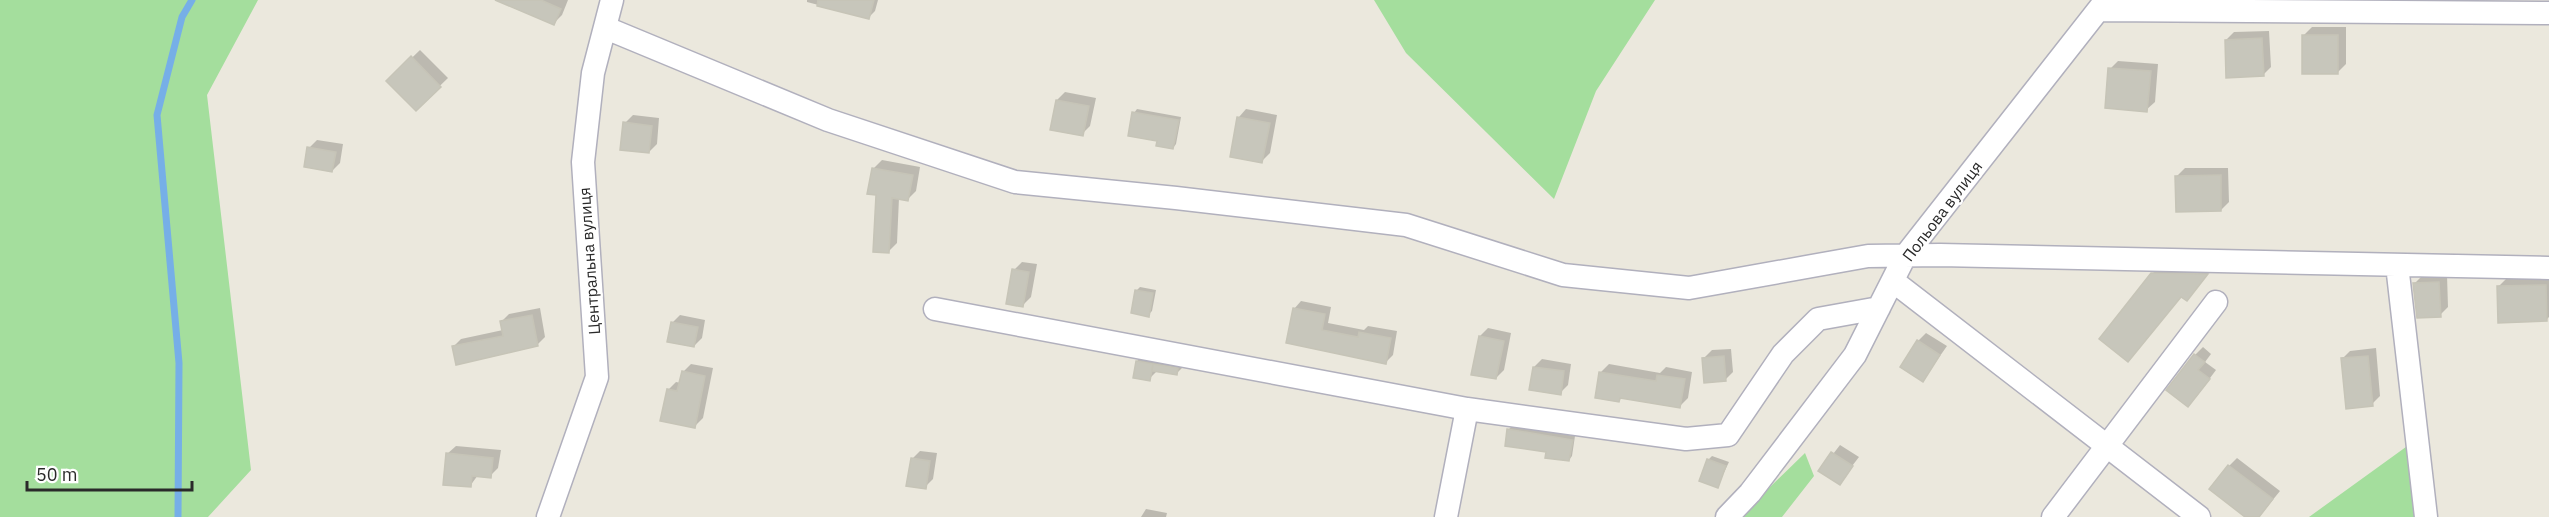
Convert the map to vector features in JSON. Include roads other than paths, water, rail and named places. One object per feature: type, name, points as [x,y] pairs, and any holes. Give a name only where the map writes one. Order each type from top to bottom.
[{"type":"street","name":"Центральна вулиця","points":[[548,517],[597,377],[583,162],[593,73],[612,0]]},
{"type":"street","points":[[2102,5],[2549,13]]},
{"type":"street","name":"Польова вулиця","points":[[1727,517],[1750,493],[1855,355],[1905,256],[2102,5]]},
{"type":"street","points":[[606,28],[828,120],[1015,182],[1406,225],[1563,275],[1689,288],[1868,256],[1952,255],[2549,268]]},
{"type":"street","points":[[2397,265],[2427,517]]},
{"type":"street","points":[[1893,281],[2199,517]]},
{"type":"street","points":[[2053,517],[2216,302]]},
{"type":"street","points":[[935,309],[1467,409],[1686,440],[1728,435],[1783,354],[1818,319],[1879,308]]},
{"type":"street","points":[[1446,517],[1467,409]]},
{"type":"waterway","points":[[178,517],[179,363],[157,115],[182,17],[192,0]]}]
